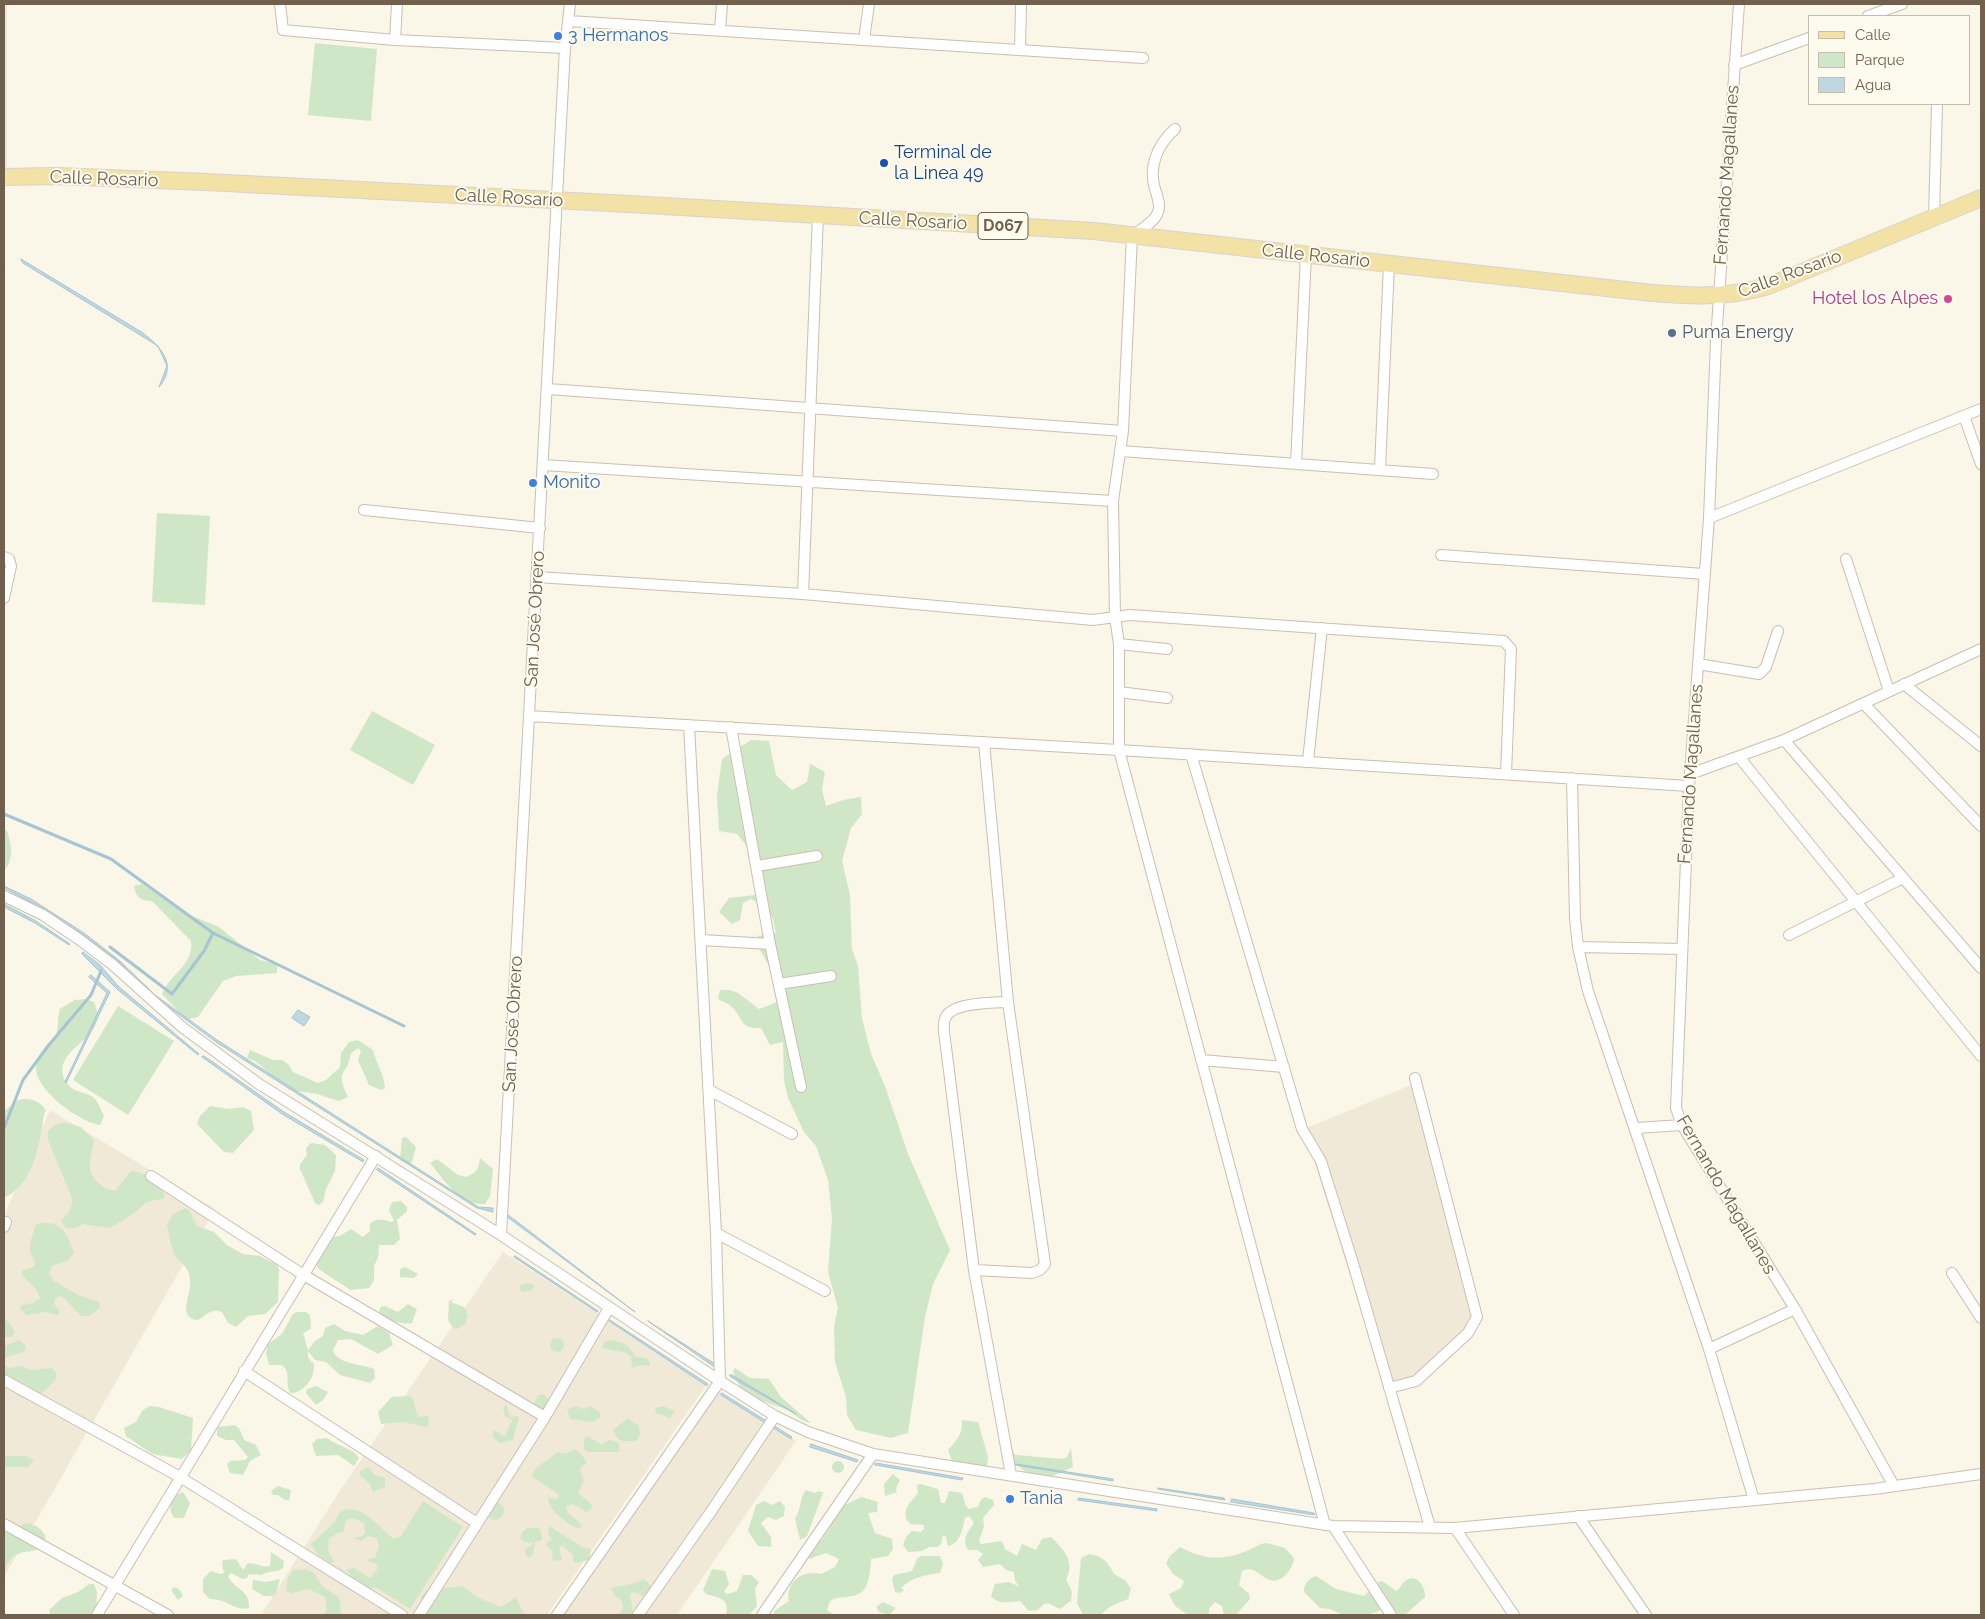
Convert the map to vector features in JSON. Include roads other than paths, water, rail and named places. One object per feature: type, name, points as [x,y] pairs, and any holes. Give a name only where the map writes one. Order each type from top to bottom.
[{"type":"main road","name":"Calle Rosario","points":[[4,178],[57,176],[207,182],[1094,231],[1643,292],[1719,296],[1739,294],[1768,286],[1981,198]]},
{"type":"street","points":[[280,4],[283,30],[395,40],[565,48]]},
{"type":"street","points":[[395,40],[397,4]]},
{"type":"street","name":"San José Obrero","points":[[501,1235],[565,48],[570,4]]},
{"type":"street","points":[[720,30],[722,4]]},
{"type":"street","points":[[864,40],[868,4]]},
{"type":"street","points":[[1020,50],[1021,4]]},
{"type":"street","name":"Fernando Magallanes","points":[[1740,4],[1734,65],[1719,296],[1709,518],[1689,786],[1676,1108],[1682,1125],[1795,1309],[1894,1486]]},
{"type":"street","points":[[1871,15],[1902,4]]},
{"type":"street","points":[[569,21],[1143,58]]},
{"type":"street","points":[[1734,65],[1808,38]]},
{"type":"street","points":[[1934,218],[1937,105]]},
{"type":"street","points":[[1175,129],[1164,139],[1156,154],[1152,175],[1159,205],[1158,213],[1132,236],[1121,452],[1113,501],[1115,618],[1119,644],[1119,750],[1200,1060],[1329,1526],[1391,1615]]},
{"type":"street","points":[[803,594],[818,215]]},
{"type":"street","points":[[1296,464],[1302,304],[1306,255]]},
{"type":"street","points":[[1380,469],[1389,264]]},
{"type":"street","points":[[548,389],[1122,431]]},
{"type":"street","points":[[1709,518],[1981,408]]},
{"type":"street","points":[[1964,416],[1981,464]]},
{"type":"street","points":[[1121,452],[1433,474]]},
{"type":"street","points":[[543,465],[1113,501]]},
{"type":"street","points":[[364,510],[540,528]]},
{"type":"street","points":[[1441,555],[1704,574]]},
{"type":"street","points":[[4,557],[10,559],[11,566],[4,598]]},
{"type":"street","points":[[1846,559],[1889,691]]},
{"type":"street","points":[[537,577],[803,594],[1093,620],[1130,615],[1395,632],[1508,643],[1511,649],[1506,774]]},
{"type":"street","points":[[1308,762],[1322,628]]},
{"type":"street","points":[[1698,664],[1758,674],[1766,667],[1778,631]]},
{"type":"street","points":[[1119,644],[1167,649]]},
{"type":"street","points":[[1690,774],[1739,758],[1784,740],[1981,649]]},
{"type":"street","points":[[1904,684],[1981,746]]},
{"type":"street","points":[[1119,692],[1167,698]]},
{"type":"street","points":[[1864,704],[1981,826]]},
{"type":"street","points":[[529,716],[1192,754],[1689,786]]},
{"type":"street","points":[[557,1615],[720,1381],[716,1233],[690,725]]},
{"type":"street","points":[[732,727],[770,944],[801,1087]]},
{"type":"street","points":[[1784,740],[1981,968]]},
{"type":"street","points":[[974,1270],[1032,1273],[1040,1270],[1045,1264],[1008,1002],[984,742]]},
{"type":"street","points":[[1192,754],[1302,1128],[1321,1161],[1430,1528]]},
{"type":"street","points":[[1739,758],[1981,1056]]},
{"type":"street","points":[[1572,778],[1575,918],[1578,947],[1588,991],[1636,1128],[1709,1349],[1754,1500]]},
{"type":"street","points":[[757,866],[817,856]]},
{"type":"street","points":[[1789,935],[1903,878]]},
{"type":"street","points":[[4,896],[43,916],[80,940],[113,965],[152,1001],[214,1052],[259,1084],[501,1235],[720,1381],[775,1416],[808,1432],[873,1454],[1329,1526],[1430,1528],[1456,1528],[1754,1500],[1894,1486],[1981,1474]]},
{"type":"street","points":[[701,940],[770,944]]},
{"type":"street","points":[[1578,947],[1682,949]]},
{"type":"street","points":[[779,984],[831,976]]},
{"type":"street","points":[[1008,1002],[959,1007],[950,1012],[945,1019],[946,1047],[974,1270],[1011,1475]]},
{"type":"street","points":[[1200,1060],[1284,1067]]},
{"type":"street","points":[[1389,1388],[1416,1380],[1468,1334],[1477,1317],[1415,1078]]},
{"type":"street","points":[[708,1090],[792,1134]]},
{"type":"street","points":[[1636,1128],[1682,1125]]},
{"type":"street","points":[[96,1615],[302,1274],[376,1156]]},
{"type":"street","points":[[151,1176],[302,1274],[545,1417]]},
{"type":"street","points":[[716,1233],[825,1291]]},
{"type":"street","points":[[1952,1273],[1981,1318]]},
{"type":"street","points":[[419,1615],[545,1417],[609,1308]]},
{"type":"street","points":[[1709,1349],[1795,1309]]},
{"type":"street","points":[[244,1371],[477,1523]]},
{"type":"street","points":[[4,1380],[180,1477],[402,1615]]},
{"type":"street","points":[[638,1615],[775,1416]]},
{"type":"street","points":[[762,1615],[873,1454]]},
{"type":"street","points":[[1578,1516],[1646,1615]]},
{"type":"street","points":[[4,1524],[168,1615]]},
{"type":"street","points":[[1456,1528],[1514,1615]]},
{"type":"water","points":[[21,259],[143,333],[156,345],[23,263]]},
{"type":"water","points":[[159,348],[165,357],[167,366]]},
{"type":"water","points":[[167,366],[167,371],[165,379],[159,387]]},
{"type":"water","points":[[4,886],[31,899],[84,933],[120,961],[155,995],[217,1040],[478,1207],[493,1208],[493,1212],[477,1208],[216,1042],[154,996],[119,962],[82,934],[42,908],[4,888]]},
{"type":"water","points":[[4,904],[36,921],[70,944],[4,907]]},
{"type":"water","points":[[83,952],[100,965],[118,986],[199,1054],[117,989],[82,954]]},
{"type":"water","points":[[91,975],[110,992],[66,1083],[107,993],[89,977]]},
{"type":"water","points":[[298,1010],[310,1017],[304,1026],[292,1018]]},
{"type":"water","points":[[204,1056],[284,1112],[364,1160],[363,1162],[282,1114],[202,1057]]},
{"type":"water","points":[[378,1168],[476,1234],[377,1170]]},
{"type":"water","points":[[507,1214],[635,1312],[506,1216]]},
{"type":"water","points":[[515,1256],[598,1311],[514,1257]]},
{"type":"water","points":[[609,1321],[708,1384],[707,1386]]},
{"type":"water","points":[[648,1321],[715,1364],[714,1367],[713,1366]]},
{"type":"water","points":[[730,1375],[732,1375],[796,1414],[731,1377]]},
{"type":"water","points":[[722,1393],[792,1437],[791,1439],[721,1395]]},
{"type":"water","points":[[811,1444],[858,1460],[857,1462],[810,1447]]},
{"type":"water","points":[[876,1463],[963,1478],[962,1480],[875,1465]]},
{"type":"water","points":[[1016,1465],[1113,1479],[1113,1481]]},
{"type":"water","points":[[1158,1489],[1224,1498],[1225,1500]]},
{"type":"water","points":[[1079,1498],[1157,1509],[1157,1511],[1078,1500]]},
{"type":"water","points":[[1232,1499],[1314,1513],[1315,1515],[1231,1502]]},
{"type":"waterway","points":[[4,814],[111,859],[213,933],[404,1026]]},
{"type":"waterway","points":[[110,947],[172,994],[204,951],[213,933]]},
{"type":"waterway","points":[[4,1128],[23,1080],[48,1046],[91,995],[101,971]]},
{"type":"place","name":"3 Hermanos","points":[[558,36]]},
{"type":"place","name":"Terminal de la Linea 49","points":[[884,163]]},
{"type":"place","name":"Hotel los Alpes","points":[[1948,299]]},
{"type":"place","name":"Puma Energy","points":[[1672,333]]},
{"type":"place","name":"Monito","points":[[533,483]]},
{"type":"place","name":"Tania","points":[[1010,1499]]}]
